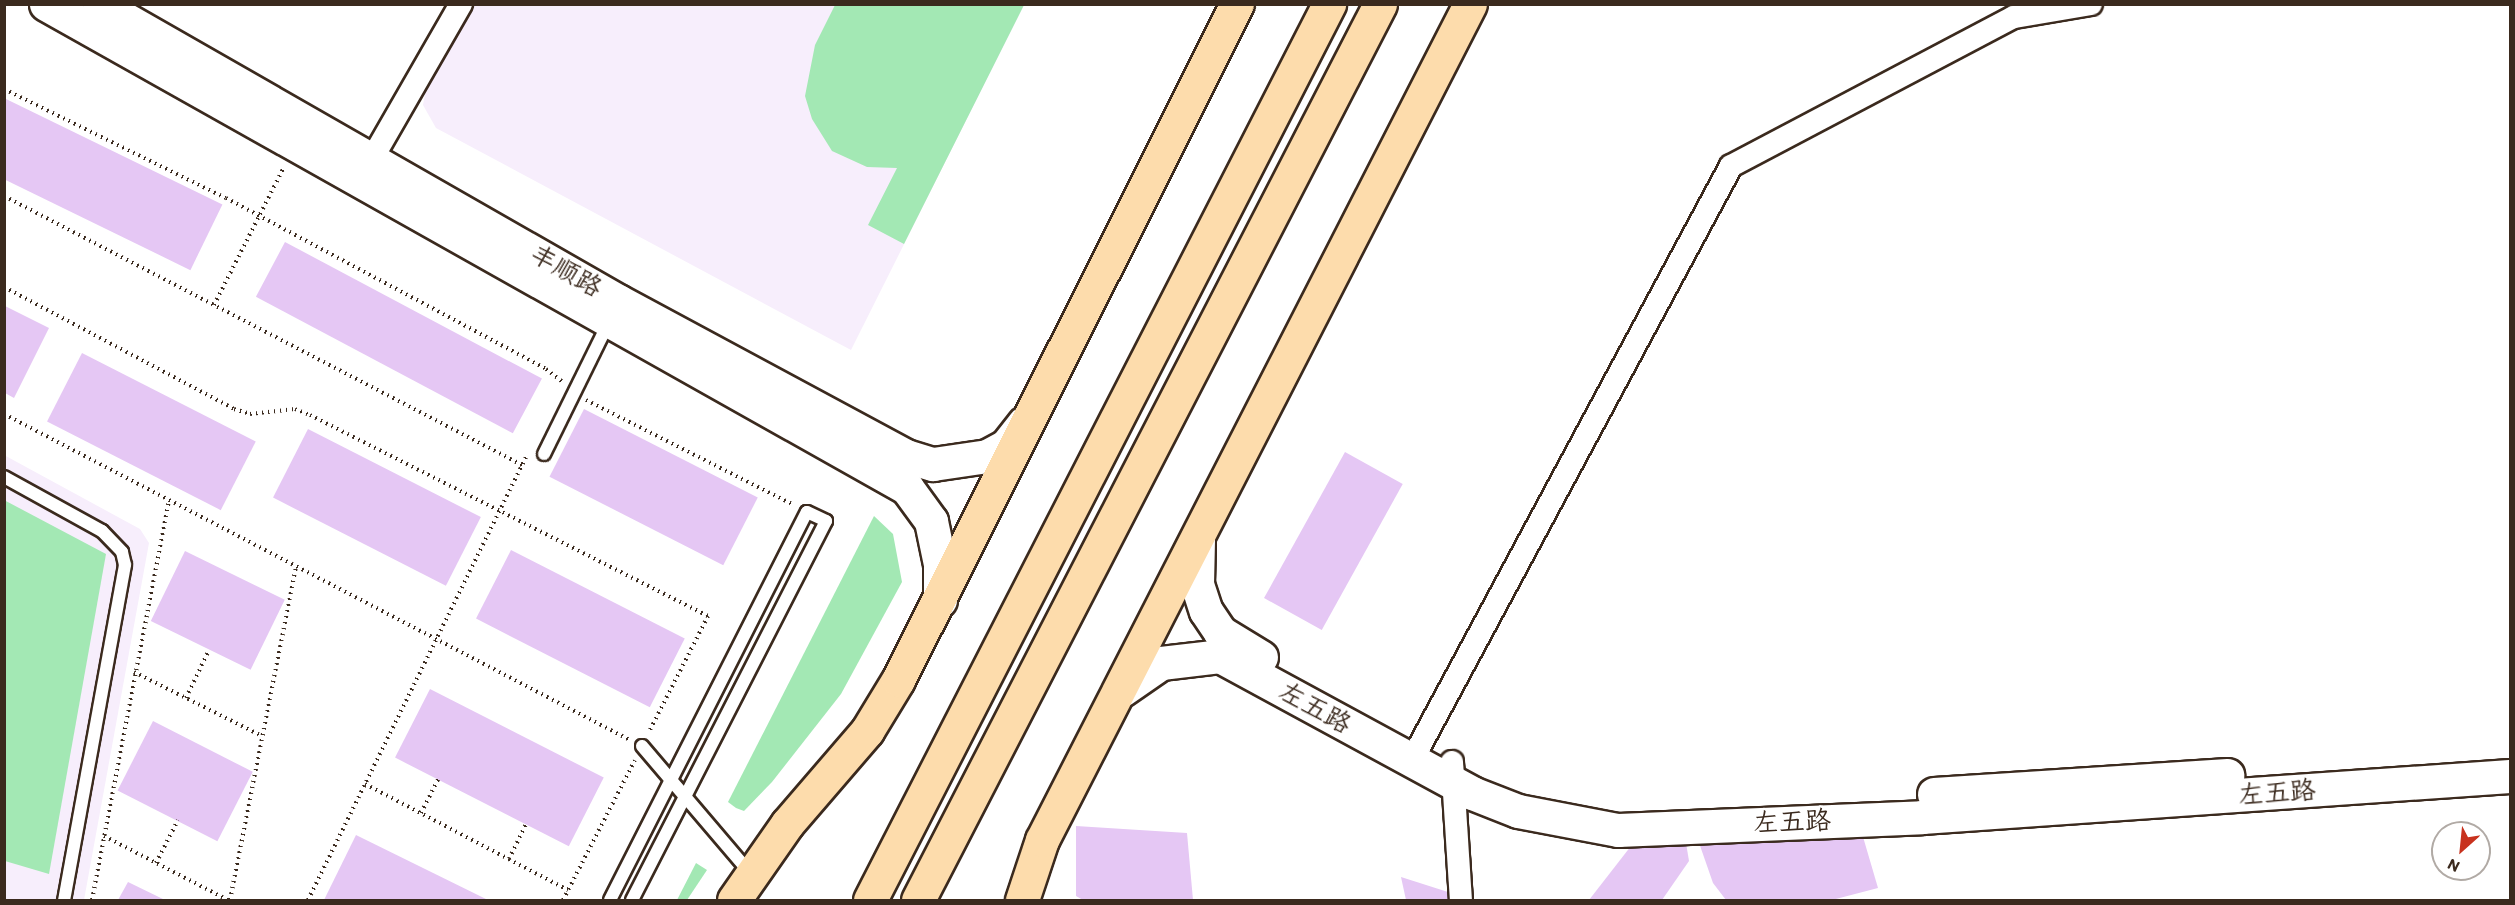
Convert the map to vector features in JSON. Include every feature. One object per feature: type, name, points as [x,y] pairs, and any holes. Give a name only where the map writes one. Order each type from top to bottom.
[{"type":"main road","points":[[46,4],[296,142],[609,322],[907,488],[931,521],[940,564],[940,600]]},
{"type":"main road","name":"丰顺路","points":[[99,4],[373,157],[618,301],[906,456],[933,464],[987,456],[1006,446],[1034,410]]},
{"type":"main road","points":[[747,892],[771,847],[867,731],[940,600],[1237,4]]},
{"type":"main road","points":[[918,900],[1380,4]]},
{"type":"main road","points":[[1022,900],[1042,840],[1122,690],[1470,4]]},
{"type":"main road","points":[[870,900],[1325,11]]},
{"type":"main road","name":"左五路","points":[[1198,540],[1197,584],[1220,632],[1420,745],[1453,773],[1536,794],[1601,807],[1658,811],[2109,780],[2511,761]]},
{"type":"main road","name":"左五路","points":[[1122,690],[1161,663],[1220,656],[1453,773],[1518,811],[1618,830],[1922,817],[2511,776]]},
{"type":"street","points":[[373,157],[461,4]]},
{"type":"street","points":[[1420,745],[1731,166],[2014,17],[2091,4]]},
{"type":"street","points":[[1453,773],[1461,900]]},
{"type":"lane","points":[[544,454],[609,322]]},
{"type":"lane","points":[[4,477],[102,531],[122,552],[125,565],[64,900]]},
{"type":"lane","points":[[610,900],[807,512],[825,521],[632,900]]},
{"type":"lane","points":[[642,746],[685,797],[747,892]]},
{"type":"path","points":[[4,89],[258,217],[563,382],[575,392],[807,512]]},
{"type":"path","points":[[213,305],[296,142]]},
{"type":"path","points":[[4,196],[522,465]]},
{"type":"path","points":[[4,287],[234,409],[250,414],[295,409],[500,509],[708,616],[563,900]]},
{"type":"path","points":[[558,393],[568,373]]},
{"type":"path","points":[[4,414],[169,502],[642,746]]},
{"type":"path","points":[[308,900],[532,445]]},
{"type":"path","points":[[92,900],[134,672],[169,502]]},
{"type":"path","points":[[104,836],[229,900],[296,568]]},
{"type":"path","points":[[186,698],[209,650]]},
{"type":"path","points":[[134,672],[262,736]]},
{"type":"path","points":[[421,813],[438,779]]},
{"type":"path","points":[[365,784],[568,890]]},
{"type":"path","points":[[156,863],[178,820]]},
{"type":"path","points":[[509,859],[526,824]]},
{"type":"shaded area","points":[[473,5],[1024,5],[851,350],[436,128],[423,105],[426,89]]},
{"type":"shaded area","points":[[4,455],[140,529],[149,543],[84,900],[5,900]]},
{"type":"green space","points":[[835,5],[1024,5],[904,244],[868,225],[897,168],[867,167],[832,151],[812,119],[805,96],[815,45]]},
{"type":"green space","points":[[4,500],[106,554],[49,874],[5,861]]},
{"type":"green space","points":[[874,516],[893,534],[902,582],[841,694],[772,782],[744,811],[736,808],[728,802]]},
{"type":"green space","points":[[696,863],[707,870],[687,900],[677,900]]},
{"type":"building","points":[[4,98],[222,205],[190,270],[4,179]]},
{"type":"building","points":[[285,242],[542,379],[513,433],[256,297]]},
{"type":"building","points":[[5,306],[49,328],[14,398],[5,393]]},
{"type":"building","points":[[82,353],[256,442],[221,510],[47,422]]},
{"type":"building","points":[[584,409],[758,498],[723,565],[549,477]]},
{"type":"building","points":[[308,429],[481,517],[446,586],[273,498]]},
{"type":"building","points":[[1345,452],[1403,484],[1322,630],[1264,598]]},
{"type":"building","points":[[511,550],[685,639],[650,707],[476,619]]},
{"type":"building","points":[[185,551],[285,600],[251,670],[151,621]]},
{"type":"building","points":[[430,689],[604,778],[569,846],[395,758]]},
{"type":"building","points":[[153,721],[253,772],[217,841],[118,790]]},
{"type":"building","points":[[1076,826],[1187,833],[1193,900],[1083,900],[1076,896]]},
{"type":"building","points":[[1861,830],[1878,888],[1832,900],[1726,900],[1713,883],[1697,837]]},
{"type":"building","points":[[356,835],[488,900],[324,900]]},
{"type":"building","points":[[1638,837],[1685,837],[1689,861],[1662,900],[1589,900]]},
{"type":"building","points":[[1401,877],[1448,892],[1448,900],[1406,900]]},
{"type":"building","points":[[128,882],[165,900],[118,900]]}]
